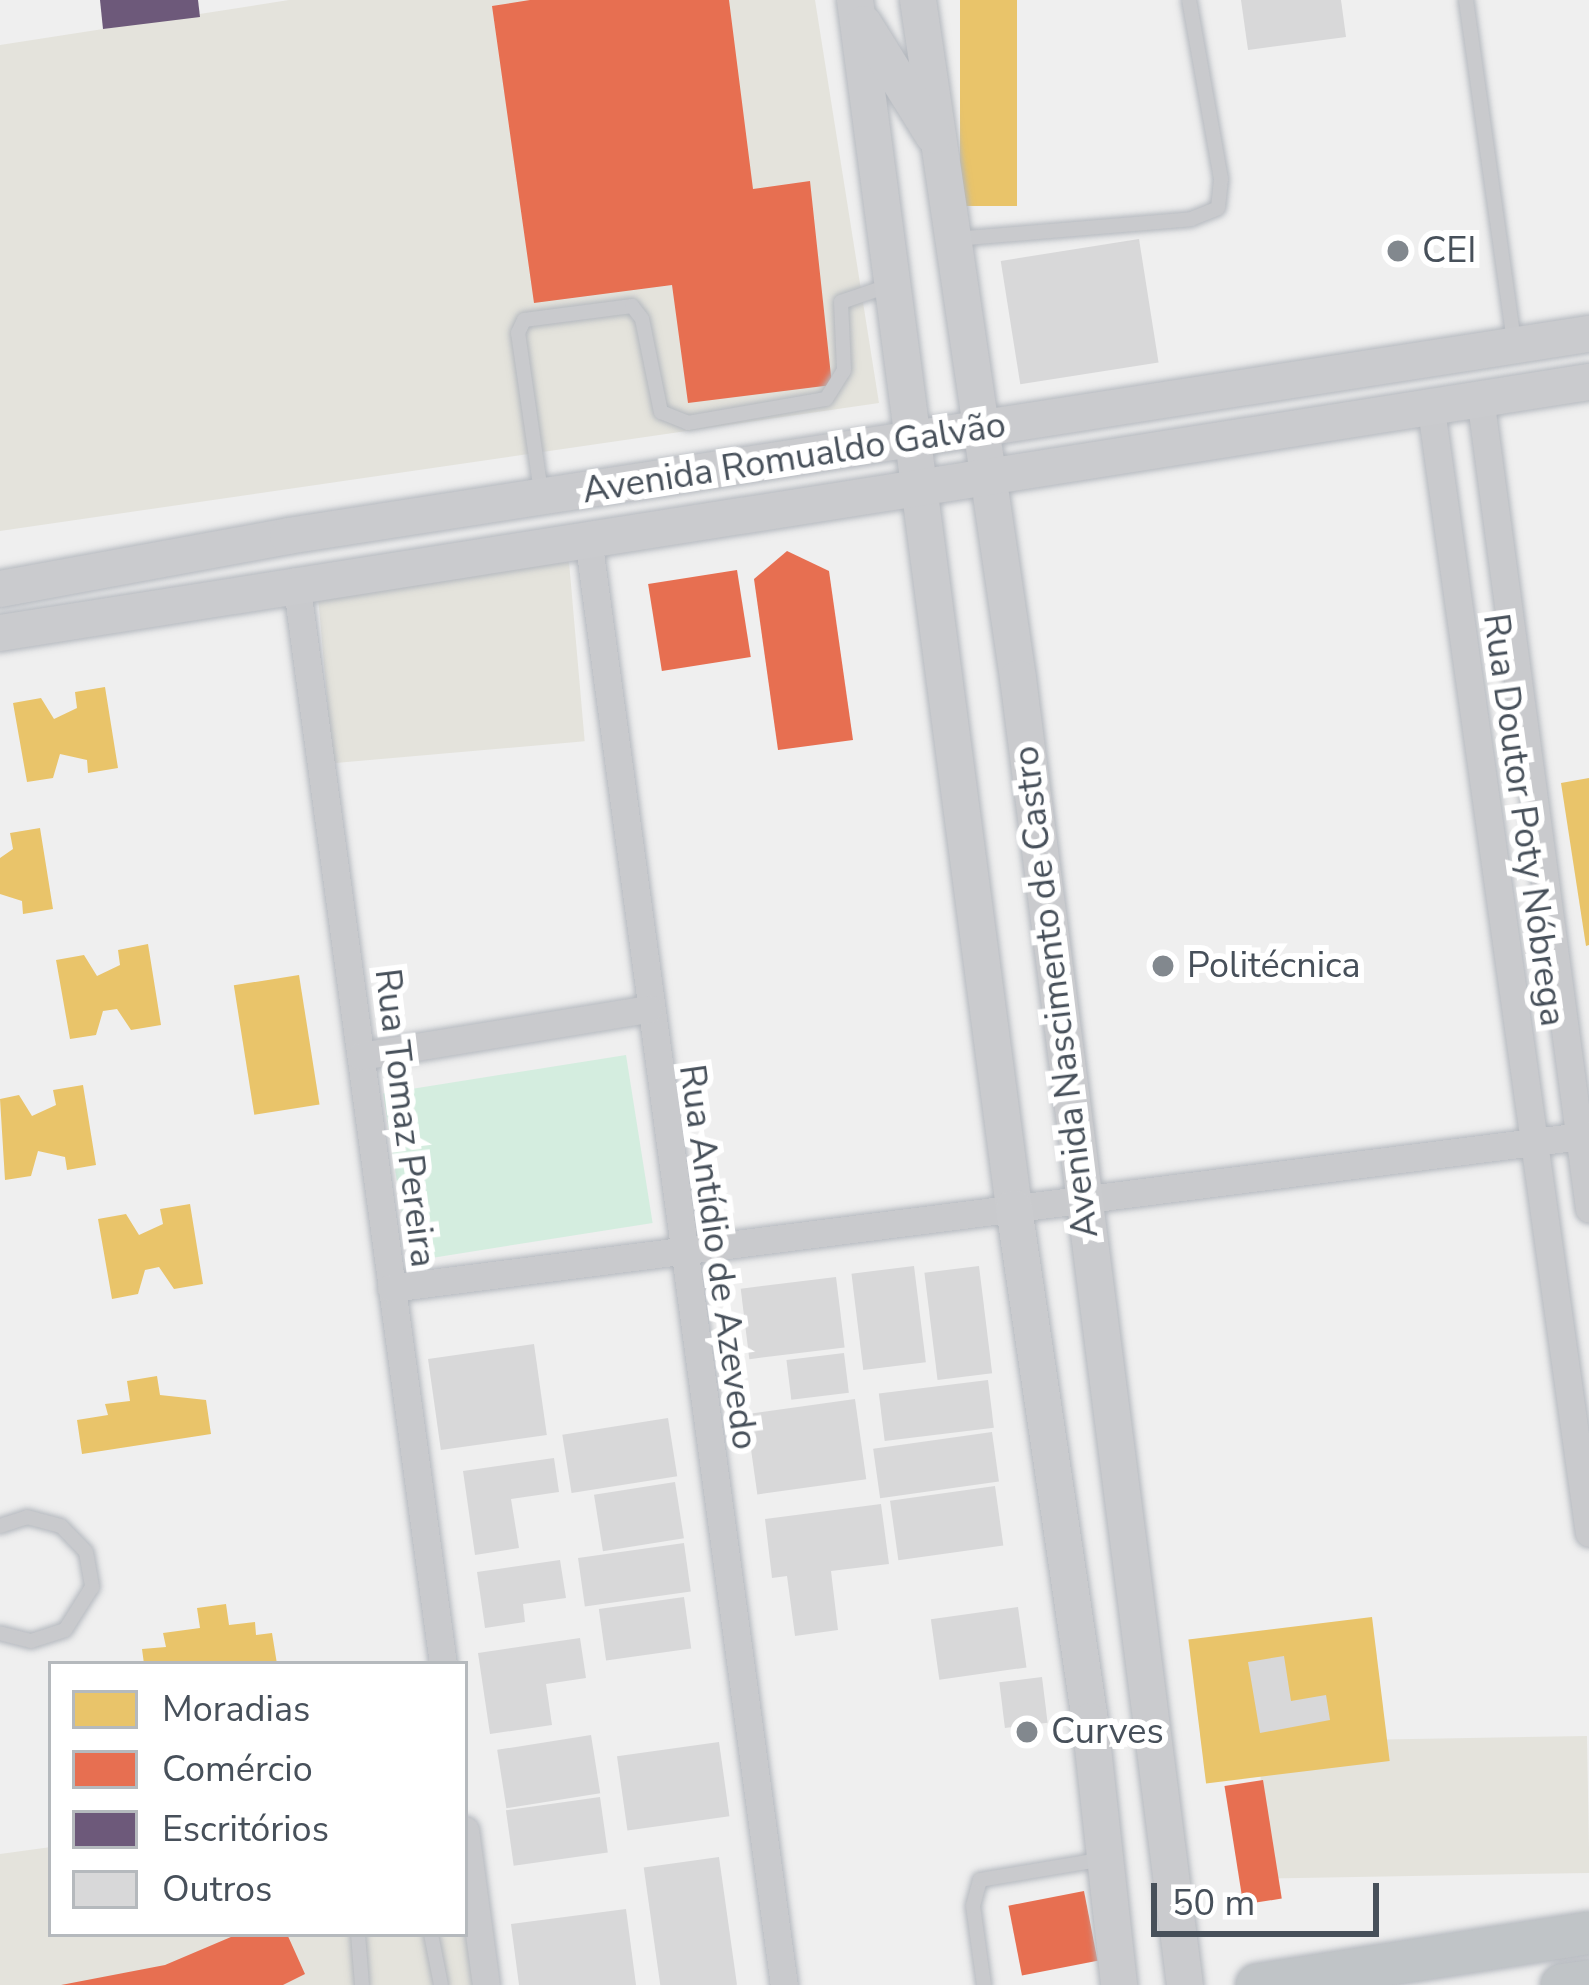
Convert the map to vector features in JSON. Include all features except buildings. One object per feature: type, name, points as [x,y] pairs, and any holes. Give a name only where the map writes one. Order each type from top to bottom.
[{"type":"highway","points":[[1257,1985],[1589,1933]]},
{"type":"highway","points":[[1562,1985],[1589,1981]]},
{"type":"main road","name":"Avenida Nascimento de Castro","points":[[918,0],[991,478],[1185,1985]]},
{"type":"main road","name":"Avenida Nascimento de Castro","points":[[856,7],[1014,1208],[1090,1720],[1118,1985]]},
{"type":"main road","points":[[856,7],[940,148]]},
{"type":"main road","name":"Avenida Romualdo Galvão","points":[[0,590],[542,497],[1589,334]]},
{"type":"main road","name":"Avenida Romualdo Galvão","points":[[0,633],[296,581],[922,491],[1430,402],[1589,382]]},
{"type":"main road","points":[[1090,1720],[1143,1659]]},
{"type":"street","name":"Rua Doutor Poty Nóbrega","points":[[1480,397],[1584,1136],[1589,1209]]},
{"type":"street","name":"Rua Doutor Poty Nóbrega","points":[[1430,402],[1531,1143],[1577,1342],[1589,1533]]},
{"type":"street","name":"Rua Antídio de Azevedo","points":[[588,538],[680,1247],[784,1985]]},
{"type":"street","name":"Rua Tomaz Pereira","points":[[296,581],[442,1661]]},
{"type":"street","points":[[361,1056],[648,1009]]},
{"type":"street","points":[[392,1288],[680,1247],[1584,1136]]},
{"type":"street","points":[[468,1852],[486,1985]]},
{"type":"lane","points":[[955,239],[1191,219],[1219,208],[1221,179],[1190,0]]},
{"type":"lane","points":[[1466,0],[1514,346]]},
{"type":"lane","points":[[542,497],[518,333],[524,320],[632,306],[642,319],[661,412],[688,423],[826,399],[844,370],[841,302],[894,285]]},
{"type":"lane","points":[[0,1526],[27,1517],[62,1526],[86,1552],[92,1587],[65,1630],[32,1641],[0,1633]]},
{"type":"lane","points":[[984,1985],[973,1906],[980,1880],[1105,1859]]},
{"type":"lane","points":[[358,1937],[362,1985]]},
{"type":"lane","points":[[432,1937],[441,1985]]},
{"type":"shaded area","points":[[289,0],[815,0],[879,403],[0,531],[0,45]]},
{"type":"shaded area","points":[[569,562],[585,741],[333,763],[317,584]]},
{"type":"shaded area","points":[[1587,1736],[1589,1873],[1262,1879],[1260,1742]]},
{"type":"shaded area","points":[[48,1847],[48,1937],[468,1937],[468,1899],[480,1985],[0,1985],[0,1854]]},
{"type":"green space","points":[[626,1055],[653,1223],[410,1261],[383,1093]]},
{"type":"place","name":"CEI","points":[[1398,251]]},
{"type":"place","name":"Politécnica","points":[[1163,966]]},
{"type":"place","name":"Curves","points":[[1027,1732]]}]
